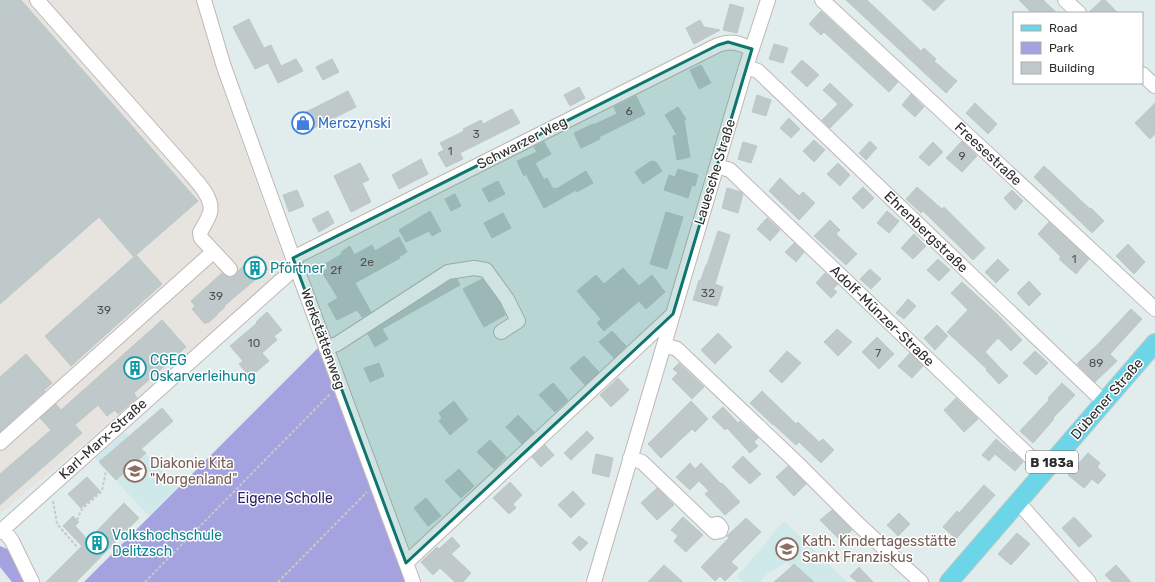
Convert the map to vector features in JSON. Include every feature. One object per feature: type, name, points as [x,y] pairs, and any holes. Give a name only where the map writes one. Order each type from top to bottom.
[{"type":"main road","name":"Dübener Straße","points":[[949,582],[1155,343]]},
{"type":"street","points":[[37,0],[188,170],[208,197],[210,213],[200,233],[201,238],[230,269]]},
{"type":"street","name":"Werkstättenweg","points":[[204,0],[224,67],[340,387],[414,582]]},
{"type":"street","name":"Lauesche Straße","points":[[594,582],[746,68],[768,0]]},
{"type":"street","name":"Freesestraße","points":[[822,0],[1155,309]]},
{"type":"street","points":[[1065,0],[1078,12]]},
{"type":"street","name":"Schwarzer Weg","points":[[295,263],[718,45],[728,42],[740,43],[752,49]]},
{"type":"street","name":"Ehrenbergstraße","points":[[746,68],[758,71],[1104,402]]},
{"type":"street","points":[[1143,75],[1155,86]]},
{"type":"street","name":"Adolf-Münzer-Straße","points":[[717,166],[730,170],[1045,471]]},
{"type":"street","points":[[0,443],[213,252]]},
{"type":"street","name":"Karl-Marx-Straße","points":[[2,530],[295,263]]},
{"type":"street","points":[[326,348],[337,344],[448,272],[474,268],[486,270],[507,299],[518,321],[501,332]]},
{"type":"street","points":[[406,563],[673,314]]},
{"type":"street","points":[[664,345],[677,349],[796,462],[859,525],[921,582]]},
{"type":"street","points":[[630,458],[642,462],[707,524]]},
{"type":"street","points":[[1018,502],[1089,582]]},
{"type":"street","points":[[2,530],[12,541],[32,582]]},
{"type":"path","points":[[145,582],[335,389],[340,387]]},
{"type":"path","points":[[77,520],[82,510],[102,491],[106,471]]},
{"type":"path","points":[[278,582],[372,488],[378,486]]},
{"type":"path","points":[[52,500],[57,524],[78,548]]},
{"type":"highlighted area","points":[[728,42],[752,49],[673,314],[406,563],[293,258],[718,45]]},
{"type":"shaded area","points":[[0,0],[196,0],[229,107],[286,265],[98,432],[0,514]]},
{"type":"shaded area","name":"Diakonie Kita \"Morgenland\"","points":[[125,432],[178,487],[149,516],[95,458]]},
{"type":"shaded area","name":"Kath. Kindertagesstätte Sankt Franziskus","points":[[784,521],[847,582],[805,582],[787,562],[767,574],[760,582],[743,582],[737,577]]},
{"type":"green space","name":"Eigene Scholle","points":[[318,348],[405,582],[84,582]]},
{"type":"green space","points":[[0,546],[7,549],[10,553],[26,582],[12,582],[0,567]]},
{"type":"building","points":[[0,0],[21,0],[198,201],[136,255],[162,284],[71,366],[45,336],[134,257],[99,217],[0,304]]},
{"type":"building","points":[[846,0],[867,0],[921,51],[924,48],[936,59],[934,61],[957,81],[946,93]]},
{"type":"building","points":[[922,0],[945,0],[934,11]]},
{"type":"building","points":[[1019,0],[1043,0],[1056,12],[1031,12]]},
{"type":"building","points":[[1102,0],[1105,0],[1117,12],[1089,12]]},
{"type":"building","points":[[730,4],[744,8],[737,33],[723,30]]},
{"type":"building","points":[[821,11],[898,82],[889,92],[824,32],[821,35],[809,24]]},
{"type":"building","points":[[249,19],[264,48],[271,45],[281,66],[296,59],[303,71],[278,83],[268,63],[255,69],[233,27]]},
{"type":"building","points":[[700,20],[704,27],[720,30],[694,44],[686,28]]},
{"type":"building","points":[[774,44],[788,48],[783,63],[769,59]]},
{"type":"building","points":[[332,59],[339,72],[323,80],[316,67]]},
{"type":"building","points":[[802,60],[819,75],[807,87],[791,72]]},
{"type":"building","points":[[701,65],[711,83],[699,89],[690,70]]},
{"type":"building","points":[[830,83],[853,105],[830,128],[822,120],[838,104],[823,90]]},
{"type":"building","points":[[579,87],[585,98],[570,106],[564,95]]},
{"type":"building","points":[[348,91],[356,107],[302,134],[294,118]]},
{"type":"building","points":[[911,94],[924,107],[915,117],[902,105]]},
{"type":"building","points":[[757,95],[771,100],[766,116],[752,112]]},
{"type":"building","points":[[636,96],[645,114],[599,137],[600,139],[581,148],[574,133],[617,114],[614,107]]},
{"type":"building","points":[[975,103],[997,124],[988,134],[966,113]]},
{"type":"building","points":[[1155,103],[1155,134],[1150,139],[1135,123]]},
{"type":"building","points":[[678,107],[686,119],[684,120],[690,157],[677,160],[673,136],[677,135],[665,115]]},
{"type":"building","points":[[512,109],[520,123],[460,153],[463,159],[446,167],[438,153],[444,150],[440,143],[464,131],[463,129],[481,120],[483,124]]},
{"type":"building","points":[[789,118],[800,129],[791,138],[780,128]]},
{"type":"building","points":[[814,140],[825,150],[814,162],[803,151]]},
{"type":"building","points":[[870,141],[877,148],[866,160],[859,153]]},
{"type":"building","points":[[962,141],[977,156],[962,172],[946,158]]},
{"type":"building","points":[[544,142],[551,154],[535,163],[544,180],[547,178],[553,189],[558,188],[586,171],[593,183],[577,192],[576,190],[544,208],[526,174],[524,176],[517,161],[537,152],[534,147]]},
{"type":"building","points":[[743,142],[757,146],[751,163],[738,159]]},
{"type":"building","points":[[933,142],[943,152],[929,166],[919,157]]},
{"type":"building","points":[[421,159],[428,174],[399,189],[392,175]]},
{"type":"building","points":[[651,161],[656,162],[662,171],[643,184],[635,172]]},
{"type":"building","points":[[360,163],[369,180],[362,183],[371,202],[351,212],[334,176]]},
{"type":"building","points":[[838,163],[850,175],[840,186],[827,174]]},
{"type":"building","points":[[1044,166],[1104,221],[1092,233],[1034,177]]},
{"type":"building","points":[[678,169],[698,175],[695,186],[692,185],[688,198],[664,190],[669,175],[675,177]]},
{"type":"building","points":[[780,178],[799,196],[803,192],[815,203],[799,220],[769,191]]},
{"type":"building","points":[[498,181],[505,194],[489,202],[482,189]]},
{"type":"building","points":[[863,187],[874,198],[863,209],[852,198]]},
{"type":"building","points":[[917,187],[942,209],[944,207],[985,248],[973,260],[923,211],[921,213],[906,199]]},
{"type":"building","points":[[727,188],[743,194],[738,213],[722,208]]},
{"type":"building","points":[[297,190],[304,206],[289,212],[283,195]]},
{"type":"building","points":[[1012,190],[1023,201],[1015,210],[1004,198]]},
{"type":"building","points":[[455,194],[461,206],[451,211],[445,199]]},
{"type":"building","points":[[328,211],[334,223],[319,232],[312,219]]},
{"type":"building","points":[[430,211],[441,231],[432,236],[429,231],[406,242],[399,230]]},
{"type":"building","points":[[887,211],[899,221],[889,233],[877,223]]},
{"type":"building","points":[[666,212],[683,217],[667,269],[650,264]]},
{"type":"building","points":[[503,213],[511,228],[492,238],[484,223]]},
{"type":"building","points":[[767,218],[780,230],[770,241],[757,229]]},
{"type":"building","points":[[830,220],[840,230],[836,234],[857,254],[846,265],[814,236]]},
{"type":"building","points":[[1049,222],[1089,259],[1076,274],[1059,259],[1061,257],[1038,234]]},
{"type":"building","points":[[718,231],[730,235],[715,284],[723,287],[717,306],[693,300],[699,280],[701,280],[707,265]]},
{"type":"building","points":[[914,234],[926,246],[913,259],[901,248]]},
{"type":"building","points":[[399,237],[407,252],[399,257],[400,258],[355,283],[371,312],[362,317],[357,310],[337,320],[328,304],[338,298],[322,272],[328,269],[325,264],[342,254],[341,252],[350,246],[354,255],[372,245],[375,251]]},
{"type":"building","points":[[794,243],[804,252],[796,262],[785,252]]},
{"type":"building","points":[[1128,244],[1145,262],[1134,274],[1116,256]]},
{"type":"building","points":[[256,255],[268,269],[224,306],[225,307],[208,323],[207,322],[205,324],[192,309],[195,306],[191,301],[222,273],[230,278]]},
{"type":"building","points":[[938,259],[950,270],[939,281],[927,270]]},
{"type":"building","points":[[998,259],[1009,270],[996,283],[985,272]]},
{"type":"building","points":[[623,268],[639,286],[652,275],[665,292],[646,309],[639,301],[604,331],[597,323],[601,319],[577,291],[596,275],[604,284]]},
{"type":"building","points":[[870,269],[881,279],[871,289],[860,279]]},
{"type":"building","points":[[825,273],[838,284],[833,289],[837,292],[831,298],[816,283]]},
{"type":"building","points":[[457,279],[460,285],[382,329],[388,339],[375,347],[368,334],[451,280]]},
{"type":"building","points":[[482,279],[500,303],[505,315],[484,327],[463,289]]},
{"type":"building","points":[[1029,281],[1041,294],[1029,306],[1017,293]]},
{"type":"building","points":[[962,282],[998,315],[1022,340],[1011,351],[998,338],[985,352],[1008,376],[999,384],[986,370],[987,369],[947,332],[968,310],[951,293]]},
{"type":"building","points":[[908,299],[916,306],[904,319],[896,313]]},
{"type":"building","points":[[1131,309],[1142,319],[1110,354],[1117,361],[1095,382],[1077,364]]},
{"type":"building","points":[[267,312],[282,330],[274,336],[277,340],[262,353],[269,361],[250,377],[239,364],[243,361],[230,346],[257,323],[256,322]]},
{"type":"building","points":[[162,320],[186,347],[134,393],[137,398],[118,414],[115,410],[107,416],[98,405],[75,425],[82,433],[0,505],[0,474],[51,430],[40,418],[56,404],[61,410]]},
{"type":"building","points":[[937,325],[948,336],[935,350],[924,338]]},
{"type":"building","points":[[837,329],[852,342],[838,356],[824,342]]},
{"type":"building","points":[[612,331],[626,346],[614,358],[599,342]]},
{"type":"building","points":[[718,333],[732,347],[715,364],[701,350]]},
{"type":"building","points":[[877,337],[894,354],[879,369],[862,352]]},
{"type":"building","points":[[787,351],[801,363],[782,383],[769,371]]},
{"type":"building","points":[[1035,351],[1048,363],[1036,375],[1023,363]]},
{"type":"building","points":[[910,353],[923,366],[912,378],[898,366]]},
{"type":"building","points":[[26,354],[52,383],[0,432],[0,377]]},
{"type":"building","points":[[584,356],[599,372],[585,385],[570,368]]},
{"type":"building","points":[[379,363],[384,376],[370,382],[364,368]]},
{"type":"building","points":[[679,363],[704,387],[692,399],[672,379],[678,373],[673,369]]},
{"type":"building","points":[[618,378],[629,390],[611,407],[600,395]]},
{"type":"building","points":[[553,383],[568,400],[555,412],[539,395]]},
{"type":"building","points":[[1062,383],[1075,395],[1053,418],[1054,419],[1033,443],[1020,431],[1049,400],[1048,398]]},
{"type":"building","points":[[762,391],[796,424],[798,422],[819,442],[823,439],[834,450],[821,463],[799,442],[796,445],[750,403]]},
{"type":"building","points":[[956,398],[978,419],[964,432],[944,410]]},
{"type":"building","points":[[454,401],[468,420],[450,435],[439,421],[442,418],[439,413]]},
{"type":"building","points":[[691,401],[708,419],[695,432],[692,429],[661,458],[648,444]]},
{"type":"building","points":[[723,407],[738,423],[740,421],[758,438],[754,442],[758,446],[750,453],[727,428],[725,430],[712,417]]},
{"type":"building","points":[[162,408],[173,421],[141,449],[146,453],[116,480],[99,462]]},
{"type":"building","points":[[518,415],[534,432],[522,444],[506,427]]},
{"type":"building","points":[[587,431],[594,438],[571,460],[564,453]]},
{"type":"building","points":[[996,439],[1023,462],[1015,471],[995,454],[989,461],[982,455]]},
{"type":"building","points":[[490,440],[506,457],[494,469],[477,452]]},
{"type":"building","points":[[545,445],[554,455],[541,467],[532,457]]},
{"type":"building","points":[[1088,453],[1100,463],[1097,467],[1106,475],[1098,484],[1092,479],[1084,488],[1068,475]]},
{"type":"building","points":[[596,454],[613,458],[609,477],[592,473]]},
{"type":"building","points":[[743,456],[761,474],[750,484],[732,467]]},
{"type":"building","points":[[690,463],[695,469],[701,463],[740,502],[725,515],[705,494],[709,491],[699,481],[690,490],[676,477]]},
{"type":"building","points":[[788,466],[806,484],[794,496],[776,477]]},
{"type":"building","points":[[459,469],[474,486],[461,498],[445,481]]},
{"type":"building","points":[[87,477],[100,491],[81,508],[68,494]]},
{"type":"building","points":[[510,482],[522,495],[513,504],[516,508],[509,514],[493,498]]},
{"type":"building","points":[[984,485],[995,495],[956,539],[943,527],[957,511],[959,513]]},
{"type":"building","points":[[657,488],[674,505],[657,520],[641,503]]},
{"type":"building","points":[[573,491],[585,504],[571,518],[558,505]]},
{"type":"building","points":[[426,498],[441,516],[428,526],[414,508]]},
{"type":"building","name":"Volkshochschule Delitzsch","points":[[124,503],[139,518],[76,582],[46,582],[82,546],[63,526],[73,516],[79,522],[75,526],[88,540]]},
{"type":"building","points":[[832,510],[852,530],[841,541],[820,520]]},
{"type":"building","points":[[899,513],[910,524],[898,536],[887,525]]},
{"type":"building","points":[[683,517],[703,535],[686,552],[674,541],[678,536],[671,530]]},
{"type":"building","points":[[1074,517],[1092,536],[1079,547],[1062,528]]},
{"type":"building","points":[[746,518],[761,532],[731,562],[738,568],[725,581],[720,576],[715,581],[701,567],[729,538],[727,536]]},
{"type":"building","points":[[1017,533],[1030,544],[1011,565],[998,554]]},
{"type":"building","points":[[579,536],[588,543],[580,551],[572,543]]},
{"type":"building","points":[[452,537],[460,546],[451,554],[471,573],[463,582],[455,582],[440,568],[433,575],[421,562],[437,547],[439,549]]},
{"type":"building","points":[[794,564],[814,582],[774,582],[791,567]]},
{"type":"building","points":[[664,565],[683,582],[648,582]]},
{"type":"building","points":[[1116,565],[1131,582],[1112,582],[1105,575]]},
{"type":"building","points":[[859,567],[873,582],[857,582],[850,576]]},
{"type":"place","name":"Merczynski","points":[[303,123]]},
{"type":"place","name":"Pförtner","points":[[255,268]]},
{"type":"place","name":"CGEG Oskarverleihung","points":[[135,368]]},
{"type":"place","name":"Diakonie Kita \"Morgenland\"","points":[[135,471]]},
{"type":"place","name":"Volkshochschule Delitzsch","points":[[97,543]]},
{"type":"place","name":"Kath. Kindertagesstätte Sankt Franziskus","points":[[787,549]]}]
